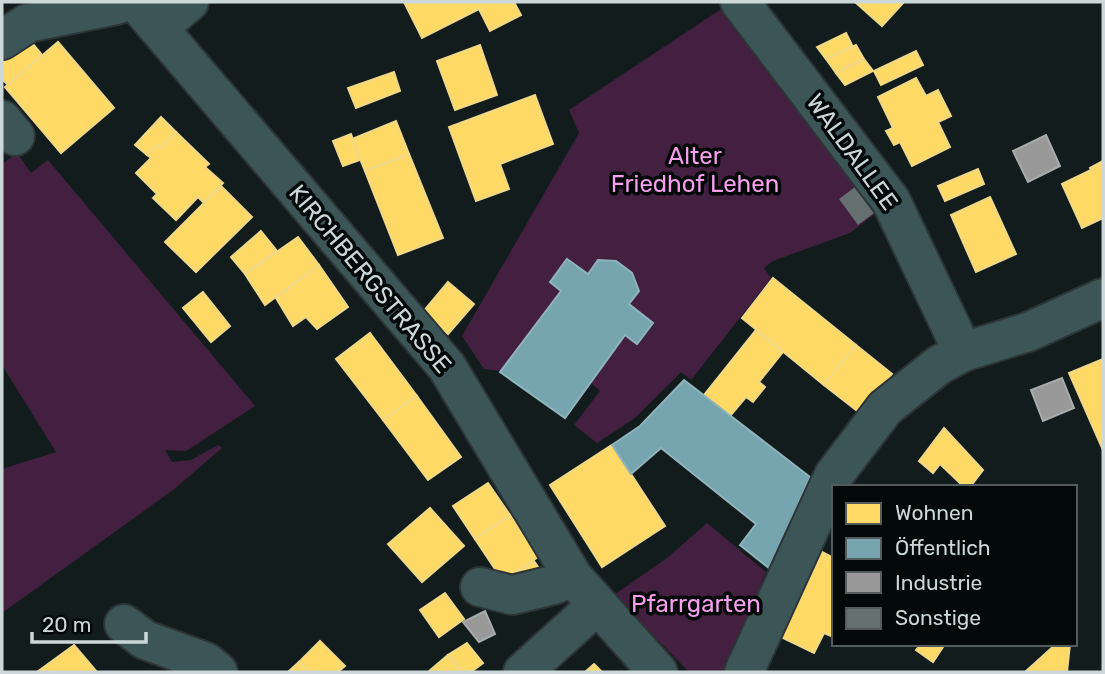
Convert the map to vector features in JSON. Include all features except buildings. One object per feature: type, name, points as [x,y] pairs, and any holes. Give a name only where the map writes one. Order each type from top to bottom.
[{"type":"street","points":[[2,40],[28,23],[121,2]]},
{"type":"street","points":[[147,15],[189,2]]},
{"type":"street","name":"WALDALLEE","points":[[740,2],[891,201],[963,352]]},
{"type":"street","name":"KIRCHBERGSTRASSE","points":[[147,15],[447,367],[585,591],[658,672]]},
{"type":"street","points":[[744,672],[834,475],[885,408],[939,365],[963,352],[1028,332],[1103,298]]},
{"type":"street","points":[[480,587],[512,595],[553,585],[585,591],[523,672]]},
{"type":"street","points":[[124,624],[145,639],[206,662],[218,672]]},
{"type":"green space","name":"Alter Friedhof Lehen","points":[[724,7],[876,213],[850,233],[773,261],[764,268],[771,278],[691,380],[681,372],[635,418],[597,443],[574,425],[600,391],[591,383],[625,335],[637,344],[653,323],[629,304],[639,291],[625,267],[615,262],[599,260],[588,274],[567,259],[550,282],[561,291],[501,371],[484,369],[462,336],[579,133],[569,110]]},
{"type":"green space","points":[[17,153],[31,173],[48,160],[255,406],[186,451],[165,450],[172,462],[191,460],[218,445],[222,448],[173,490],[2,613],[2,469],[56,452],[2,365],[2,164]]},
{"type":"green space","name":"Pfarrgarten","points":[[707,523],[766,572],[725,672],[689,672],[614,595],[667,558]]}]
